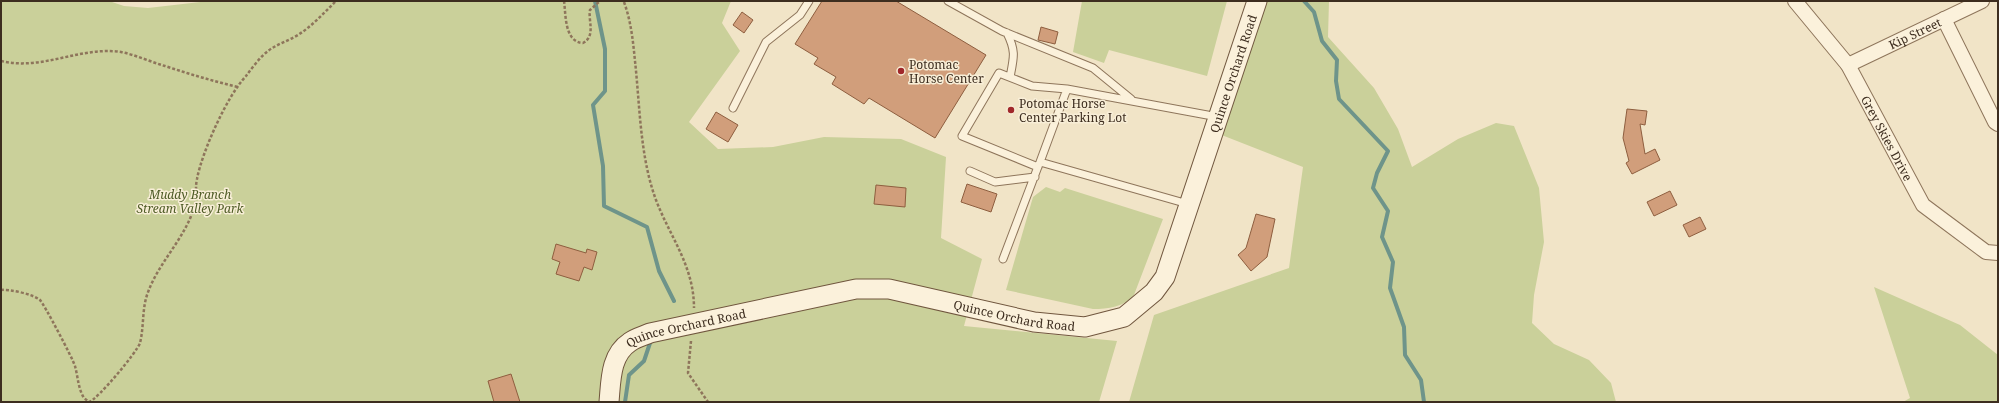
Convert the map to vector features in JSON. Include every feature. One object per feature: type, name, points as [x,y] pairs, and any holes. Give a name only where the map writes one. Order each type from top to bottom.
[{"type":"street","name":"Quince Orchard Road","points":[[609,402],[613,368],[619,353],[630,342],[650,333],[856,289],[889,289],[1034,322],[1085,327],[1124,317],[1154,292],[1165,277],[1191,205],[1256,1]]},
{"type":"street","name":"Grey Skies Drive","points":[[1795,1],[1848,65],[1923,205],[1986,252],[1998,253]]},
{"type":"street","name":"Kip Street","points":[[1848,65],[1982,1]]},
{"type":"street","points":[[1944,19],[1994,122],[1998,124]]},
{"type":"lane","points":[[733,108],[766,42],[800,15],[809,1]]},
{"type":"lane","points":[[948,1],[1007,33],[1093,68],[1132,101]]},
{"type":"lane","points":[[1007,33],[1014,47],[1010,77]]},
{"type":"lane","points":[[1191,205],[1039,165],[962,136],[999,72],[1032,86],[1067,89],[1219,117]]},
{"type":"lane","points":[[1003,259],[1067,89]]},
{"type":"lane","points":[[970,171],[995,182],[1035,177]]},
{"type":"path","points":[[1,290],[6,289],[23,293],[40,300],[75,365],[78,382],[84,398],[89,402],[93,401],[107,387],[140,344],[147,295],[157,274],[183,231],[196,203],[196,181],[202,161],[224,111],[244,77],[268,51],[299,35],[322,16],[336,1]]},
{"type":"path","points":[[564,1],[568,31],[572,38],[579,43],[586,41],[590,36],[590,10],[600,1]]},
{"type":"path","points":[[623,1],[632,32],[647,170],[656,200],[687,266],[694,307],[688,373],[708,402]]},
{"type":"path","points":[[1,61],[12,63],[44,63],[88,52],[121,52],[186,74],[238,87]]},
{"type":"green space","name":"Muddy Branch Stream Valley Park","points":[[1,1],[109,1],[124,6],[148,8],[209,1],[731,1],[722,23],[740,51],[689,122],[718,149],[773,147],[824,137],[901,139],[946,157],[941,238],[982,259],[964,326],[1117,341],[1099,402],[1,402]]},
{"type":"green space","points":[[1082,1],[1227,1],[1207,76],[1109,50],[1104,63],[1073,52]]},
{"type":"green space","points":[[1257,1],[1329,1],[1328,37],[1374,88],[1398,129],[1412,167],[1458,139],[1496,123],[1514,126],[1539,188],[1544,242],[1534,295],[1532,323],[1554,344],[1589,360],[1611,383],[1616,402],[1129,402],[1154,315],[1289,268],[1303,167],[1214,132]]},
{"type":"green space","points":[[1046,187],[1060,192],[1065,188],[1163,219],[1134,295],[1130,299],[1121,305],[1093,309],[1006,290],[1033,197]]},
{"type":"green space","points":[[1874,287],[1960,325],[1998,355],[1998,402],[1903,402],[1910,398]]},
{"type":"building","name":"Potomac Horse Center","points":[[822,1],[896,1],[986,55],[935,138],[869,98],[864,104],[832,84],[836,77],[814,64],[818,58],[795,44]]},
{"type":"building","points":[[742,12],[753,20],[744,33],[733,25]]},
{"type":"building","points":[[1041,27],[1058,32],[1055,44],[1038,40]]},
{"type":"building","points":[[1627,109],[1647,111],[1645,125],[1640,124],[1645,154],[1655,149],[1660,160],[1632,174],[1626,163],[1629,161],[1623,138]]},
{"type":"building","points":[[716,112],[738,125],[728,142],[706,129]]},
{"type":"building","points":[[967,184],[997,194],[991,212],[961,202]]},
{"type":"building","points":[[876,185],[906,188],[905,207],[874,204]]},
{"type":"building","points":[[1670,191],[1677,205],[1654,216],[1647,202]]},
{"type":"building","points":[[1256,214],[1275,219],[1267,257],[1251,271],[1238,255],[1246,248]]},
{"type":"building","points":[[1700,217],[1706,229],[1689,237],[1683,225]]},
{"type":"building","points":[[556,244],[586,253],[587,249],[597,252],[592,270],[584,267],[579,281],[556,274],[560,262],[552,259]]},
{"type":"building","points":[[511,374],[520,402],[494,402],[488,381]]},
{"type":"waterway","points":[[595,1],[605,49],[605,91],[593,105],[603,166],[604,206],[647,227],[659,271],[674,301]]},
{"type":"waterway","points":[[1304,1],[1314,12],[1322,41],[1337,60],[1336,81],[1339,99],[1388,151],[1377,173],[1373,188],[1388,211],[1382,237],[1393,262],[1390,288],[1404,327],[1405,355],[1421,380],[1424,402]]},
{"type":"waterway","points":[[625,402],[629,375],[644,361],[650,343]]},
{"type":"place","name":"Potomac Horse Center","points":[[901,71]]},
{"type":"place","name":"Potomac Horse Center Parking Lot","points":[[1011,110]]}]
